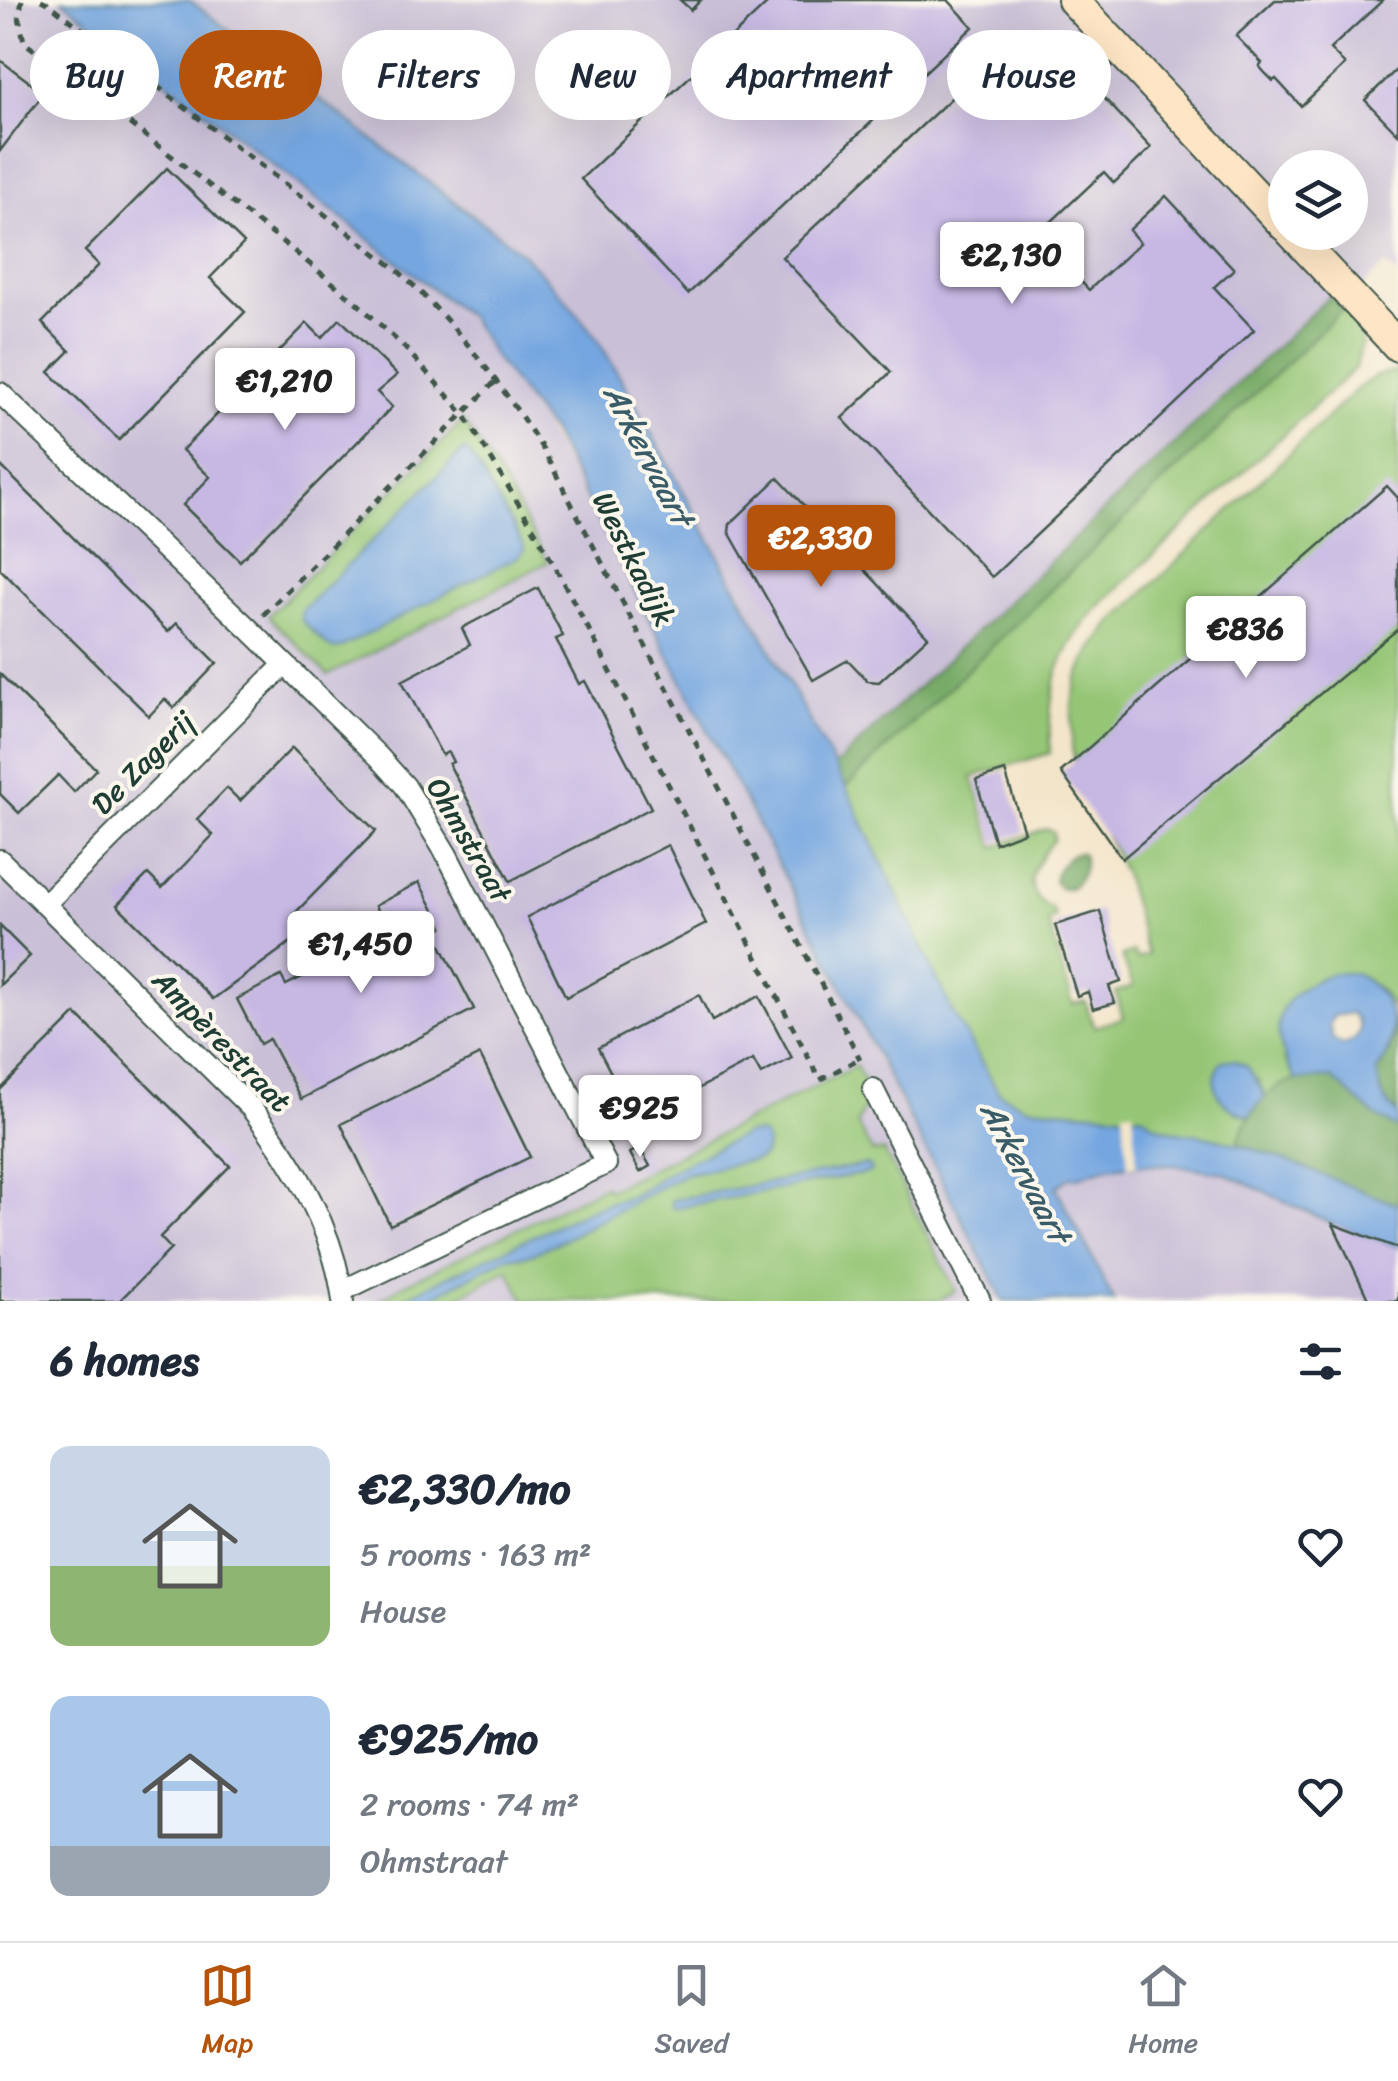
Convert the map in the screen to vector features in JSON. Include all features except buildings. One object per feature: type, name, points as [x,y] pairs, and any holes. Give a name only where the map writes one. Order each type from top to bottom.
[{"type":"street","points":[[1074,0],[1268,208]]},
{"type":"street","points":[[1308,250],[1398,346]]},
{"type":"street","name":"Ohmstraat","points":[[0,393],[249,630],[405,786],[424,814],[606,1164],[342,1296]]},
{"type":"street","name":"De Zagerij","points":[[45,904],[284,666]]},
{"type":"street","name":"Ampèrestraat","points":[[0,860],[252,1108],[278,1142],[317,1210],[342,1296]]},
{"type":"street","points":[[874,1089],[980,1301]]},
{"type":"path","points":[[22,0],[24,42],[355,301],[405,348],[464,414],[588,626],[820,1080],[860,1058]]},
{"type":"path","name":"Westkadijk","points":[[40,0],[395,268],[448,320],[497,380],[544,451],[874,1089]]},
{"type":"path","points":[[249,630],[497,380]]},
{"type":"shaded area","name":"Arkervaart","points":[[0,0],[86,0],[125,30],[30,30],[30,120],[159,120],[159,57],[179,72],[179,120],[240,120],[467,296],[749,772],[1014,1301],[0,1301]]},
{"type":"shaded area","name":"Arkervaart","points":[[175,0],[1398,0],[1398,277],[1386,264],[842,793],[578,338],[318,120],[322,120],[322,30],[211,30]]},
{"type":"shaded area","name":"Arkervaart","points":[[1196,1159],[1398,1226],[1398,1301],[1111,1301],[1050,1182],[1102,1162]]},
{"type":"green space","points":[[1331,295],[1343,309],[846,787],[834,767]]},
{"type":"green space","points":[[1343,309],[1362,336],[1355,368],[1100,605],[1073,640],[1053,690],[1050,753],[972,777],[994,847],[1046,829],[1053,831],[1054,839],[1035,867],[1032,885],[1035,894],[1053,910],[1055,918],[1048,921],[1073,1004],[1085,1001],[1094,1027],[1123,1018],[1116,992],[1133,986],[1122,956],[1133,952],[1137,959],[1148,955],[1124,874],[1079,776],[1072,749],[1072,704],[1077,680],[1087,657],[1109,626],[1358,388],[1376,376],[1398,371],[1398,1010],[1358,974],[1284,1059],[1296,1080],[1265,1096],[1258,1080],[1235,1112],[1249,1116],[1237,1144],[1173,1131],[1144,1116],[1027,1107],[999,1093],[952,1011],[846,787]]},
{"type":"green space","points":[[463,421],[548,562],[328,675],[268,616]]},
{"type":"green space","points":[[1078,852],[1083,854],[1082,873],[1071,888],[1060,888],[1054,881],[1057,872],[1066,859]]},
{"type":"green space","points":[[1395,1010],[1398,1114],[1382,1095],[1377,1071],[1392,1042]]},
{"type":"green space","points":[[856,1066],[870,1094],[857,1124],[872,1152],[884,1151],[956,1291],[937,1301],[525,1301],[508,1269],[451,1301],[424,1301],[507,1257],[524,1256],[563,1240],[685,1174],[705,1169],[753,1133],[674,1169],[634,1195],[593,1208],[400,1301],[379,1301],[401,1286],[604,1186],[608,1190]],"holes":[[[866,1165],[867,1173],[674,1207],[671,1205],[672,1200]]]},
{"type":"green space","points":[[1332,1078],[1372,1113],[1398,1129],[1398,1205],[1237,1144],[1260,1102],[1278,1087],[1300,1079]]},
{"type":"water","points":[[62,0],[189,0],[228,30],[179,30],[179,91],[159,76],[159,30],[100,30]]},
{"type":"water","points":[[322,101],[522,253],[565,299],[597,339],[623,382],[846,787],[952,1011],[999,1093],[1027,1107],[1145,1116],[1166,1129],[1233,1143],[1305,1168],[1398,1205],[1398,1248],[1333,1224],[1224,1173],[1175,1165],[1107,1167],[1072,1176],[1056,1187],[1114,1301],[1004,1301],[552,433],[470,318],[216,120],[322,120]]},
{"type":"water","points":[[464,450],[471,455],[524,550],[340,648],[329,647],[301,620],[302,610]]},
{"type":"water","points":[[1333,973],[1357,974],[1386,1003],[1391,1036],[1377,1071],[1382,1095],[1398,1114],[1398,1129],[1372,1113],[1332,1078],[1296,1080],[1280,1044],[1281,1014],[1298,991]],"holes":[[[1352,1013],[1359,1033],[1353,1041],[1342,1045],[1333,1039],[1329,1024],[1334,1016]]]},
{"type":"water","points":[[1233,1060],[1248,1067],[1265,1096],[1249,1116],[1231,1108],[1215,1088],[1222,1061]]},
{"type":"water","points":[[758,1133],[767,1144],[759,1159],[685,1174],[534,1253],[507,1257],[424,1301],[400,1301],[593,1208],[634,1195],[674,1169],[746,1134]]},
{"type":"water","points":[[866,1165],[871,1171],[867,1173],[673,1208],[671,1205],[672,1200]]},
{"type":"pier","points":[[1133,1110],[1137,1165],[1128,1166],[1123,1111]]}]
